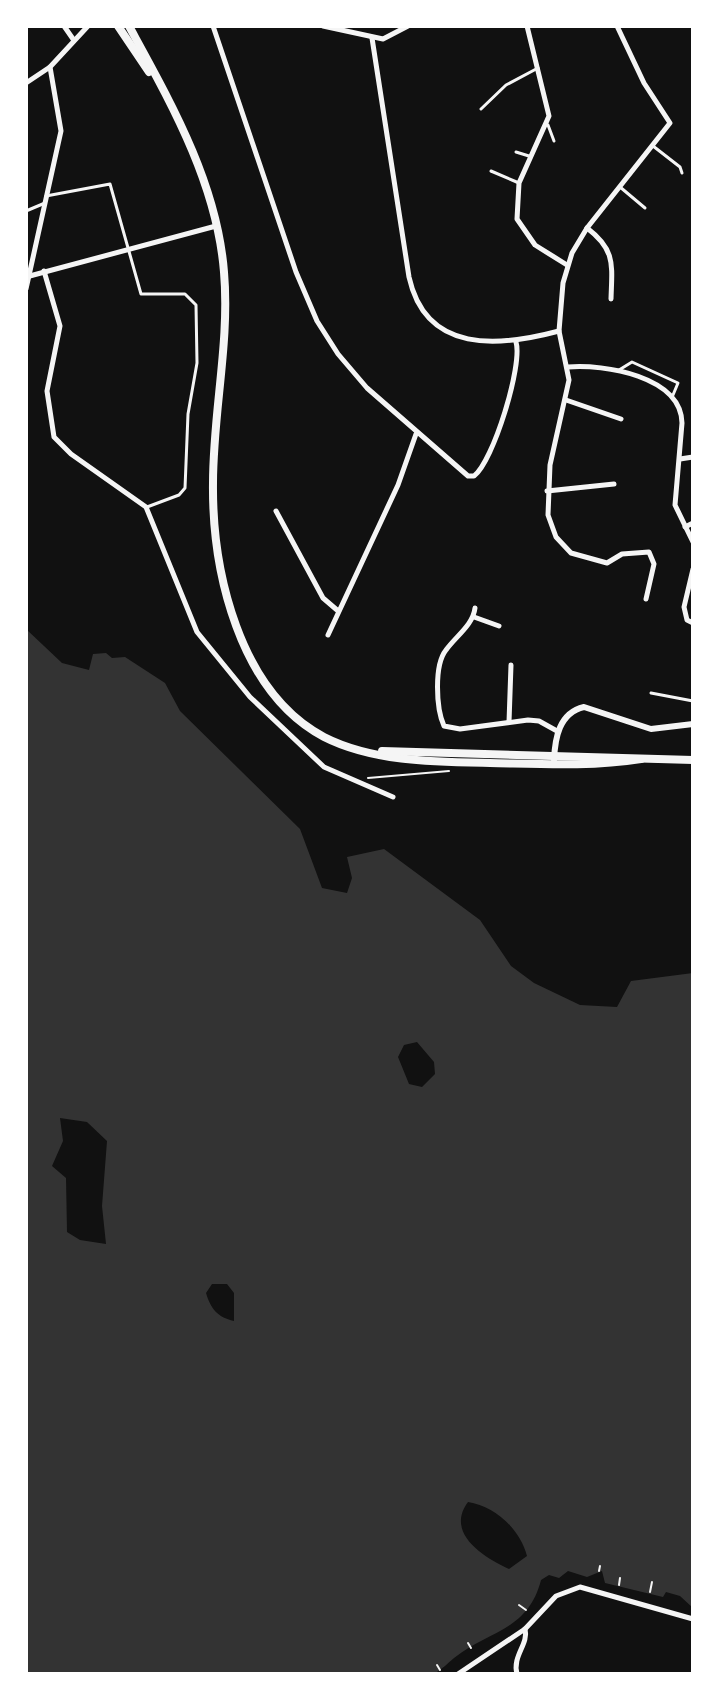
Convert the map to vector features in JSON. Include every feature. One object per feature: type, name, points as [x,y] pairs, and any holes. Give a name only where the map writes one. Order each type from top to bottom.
[{"type":"main road","points":[[118,26],[153,76]]},
{"type":"main road","points":[[129,26],[200,167],[217,226],[225,302],[213,484],[217,540],[228,598],[238,629],[262,677],[293,714],[324,736],[344,745],[378,752],[424,760],[693,760]]},
{"type":"street","points":[[64,26],[73,39]]},
{"type":"street","points":[[26,83],[50,67],[88,26]]},
{"type":"street","points":[[213,26],[296,272],[317,321],[350,369],[416,434],[468,476],[478,474],[510,394],[519,358],[516,342]]},
{"type":"street","points":[[323,26],[372,38],[390,37],[408,26]]},
{"type":"street","points":[[527,26],[549,107],[548,125],[519,183],[515,207],[520,228],[535,245],[567,265]]},
{"type":"street","points":[[617,26],[644,83],[670,123],[587,228],[567,265],[559,331],[568,367],[566,400],[547,491],[552,528],[571,553],[607,563],[622,554],[649,552],[654,564],[646,599]]},
{"type":"street","points":[[372,38],[413,296],[420,308],[447,332],[476,340],[516,342],[559,331]]},
{"type":"street","points":[[26,289],[61,131],[50,67]]},
{"type":"street","points":[[28,276],[217,226]]},
{"type":"street","points":[[587,228],[604,241],[609,252],[611,299]]},
{"type":"street","points":[[44,271],[60,326],[47,391],[54,437],[71,454],[146,507],[197,632],[250,697],[324,767],[393,797]]},
{"type":"street","points":[[568,367],[595,365],[619,370],[673,395],[682,412],[675,505],[693,542]]},
{"type":"street","points":[[566,400],[621,419]]},
{"type":"street","points":[[328,635],[337,610],[398,485],[416,434]]},
{"type":"street","points":[[680,459],[693,457]]},
{"type":"street","points":[[547,491],[614,484]]},
{"type":"street","points":[[276,511],[323,598],[337,610]]},
{"type":"street","points":[[685,527],[693,523]]},
{"type":"street","points":[[693,569],[684,607],[687,620],[693,623]]},
{"type":"street","points":[[475,608],[474,617],[441,659],[441,721],[450,729],[539,721],[557,731]]},
{"type":"street","points":[[474,617],[499,626]]},
{"type":"street","points":[[509,722],[511,665]]},
{"type":"street","points":[[554,760],[557,731],[569,715],[584,707],[651,729],[693,724]]},
{"type":"street","points":[[458,1674],[525,1629],[556,1596],[580,1587],[693,1619]]},
{"type":"street","points":[[517,1674],[515,1660],[526,1637],[525,1629]]},
{"type":"lane","points":[[481,109],[506,85],[538,68]]},
{"type":"lane","points":[[548,125],[554,141]]},
{"type":"lane","points":[[653,146],[680,167],[682,173]]},
{"type":"lane","points":[[516,152],[532,158]]},
{"type":"lane","points":[[491,171],[519,183]]},
{"type":"lane","points":[[26,211],[45,200],[110,184],[141,294],[190,295],[197,315],[197,363],[188,414],[185,488],[179,495],[146,507]]},
{"type":"lane","points":[[620,187],[645,208]]},
{"type":"lane","points":[[619,370],[623,364],[632,362],[678,383],[673,395]]},
{"type":"lane","points":[[651,693],[693,701]]},
{"type":"path","points":[[351,780],[453,771]]},
{"type":"path","points":[[599,1571],[600,1566]]},
{"type":"path","points":[[619,1585],[620,1578]]},
{"type":"path","points":[[650,1592],[652,1582]]},
{"type":"path","points":[[519,1605],[526,1610]]},
{"type":"path","points":[[468,1643],[471,1648]]},
{"type":"path","points":[[437,1665],[440,1670]]},
{"type":"shaded area","points":[[26,629],[62,663],[89,670],[93,654],[106,653],[112,658],[125,657],[165,683],[180,711],[300,829],[322,888],[347,893],[352,878],[347,857],[384,849],[480,920],[511,966],[534,983],[580,1005],[617,1007],[631,981],[693,973],[693,1608],[680,1596],[666,1592],[663,1597],[605,1583],[602,1571],[587,1577],[568,1571],[559,1578],[549,1575],[541,1580],[535,1597],[517,1620],[467,1649],[434,1674],[26,1674]],"holes":[[[417,1042],[434,1062],[435,1074],[422,1087],[409,1084],[398,1057],[404,1045]],[[60,1118],[87,1122],[107,1141],[102,1206],[106,1244],[80,1240],[67,1232],[66,1178],[52,1166],[63,1141]],[[212,1284],[227,1284],[234,1293],[234,1321],[216,1312],[206,1293]],[[468,1502],[488,1508],[512,1528],[527,1556],[509,1569],[488,1558],[464,1534],[462,1513]]]}]
